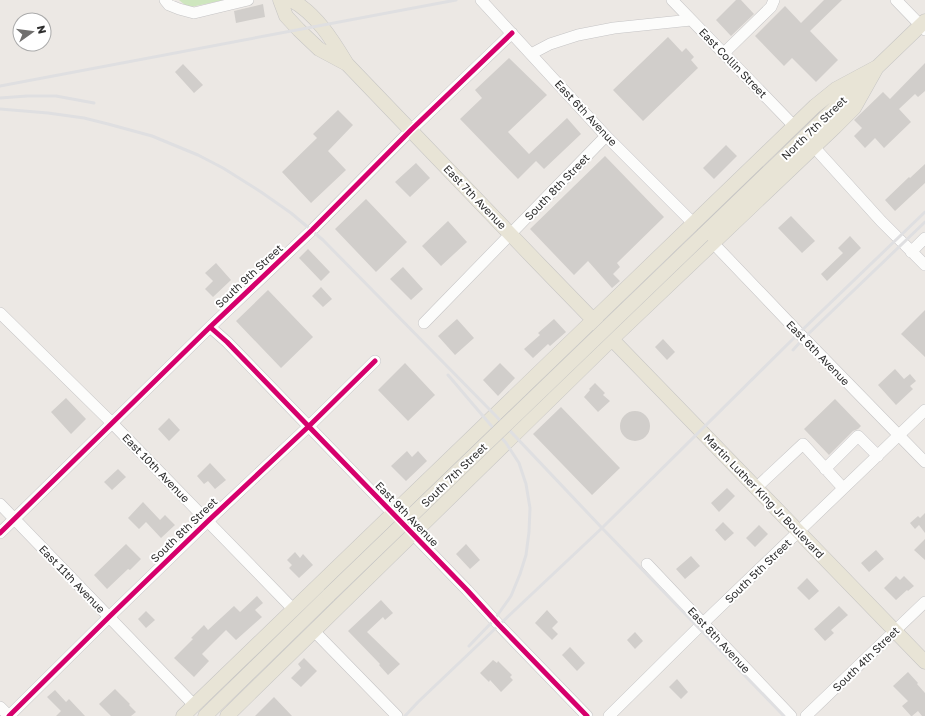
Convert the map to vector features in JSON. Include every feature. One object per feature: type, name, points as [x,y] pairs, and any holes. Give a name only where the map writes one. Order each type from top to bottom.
[{"type":"main road","name":"East 7th Avenue","points":[[280,0],[286,16],[319,49],[347,64]]},
{"type":"main road","name":"East 7th Avenue","points":[[291,0],[300,5],[322,26],[347,64],[603,330]]},
{"type":"main road","name":"North 7th Street","points":[[708,239],[877,67],[923,26]]},
{"type":"main road","points":[[227,716],[413,534],[603,330],[693,223],[815,106],[836,89],[877,67]]},
{"type":"main road","points":[[183,716],[393,513],[814,147],[854,108],[877,67]]},
{"type":"main road","name":"South 7th Street","points":[[205,716],[329,595],[708,239]]},
{"type":"main road","name":"Martin Luther King Jr Boulevard","points":[[603,330],[925,662]]},
{"type":"street","points":[[165,0],[170,5],[179,9],[194,12],[248,0]]},
{"type":"street","name":"East 6th Avenue","points":[[481,0],[606,136],[693,223]]},
{"type":"street","name":"East Collin Street","points":[[672,0],[794,126]]},
{"type":"street","points":[[724,53],[771,7],[774,0]]},
{"type":"street","points":[[896,0],[923,26]]},
{"type":"street","points":[[531,54],[550,44],[578,35],[614,28],[691,20]]},
{"type":"street","name":"South 9th Street","points":[[0,533],[210,327],[312,230],[411,130],[512,33]]},
{"type":"street","name":"South 8th Street","points":[[424,324],[606,136]]},
{"type":"street","points":[[814,147],[881,221],[925,265]]},
{"type":"street","points":[[912,252],[925,238]]},
{"type":"street","name":"East 6th Avenue","points":[[708,239],[925,462]]},
{"type":"street","name":"East 10th Avenue","points":[[0,312],[112,423],[293,609]]},
{"type":"street","name":"East 9th Avenue","points":[[210,327],[227,342],[393,513],[587,716]]},
{"type":"street","name":"South 8th Street","points":[[9,716],[109,617],[375,361]]},
{"type":"street","name":"South 5th Street","points":[[609,716],[798,531],[925,410]]},
{"type":"street","points":[[825,469],[858,436],[878,456]]},
{"type":"street","points":[[756,488],[803,444],[843,488]]},
{"type":"street","name":"East 11th Avenue","points":[[0,504],[194,705]]},
{"type":"street","name":"East 8th Avenue","points":[[647,564],[791,716]]},
{"type":"street","name":"South 4th Street","points":[[806,716],[925,602]]},
{"type":"street","points":[[314,631],[397,716]]},
{"type":"street","points":[[0,707],[9,716]]},
{"type":"green space","points":[[179,0],[224,0],[191,7],[185,5]]},
{"type":"building","points":[[736,0],[741,0],[754,14],[731,36],[716,20]]},
{"type":"building","points":[[824,0],[842,0],[810,31],[838,60],[816,82],[792,58],[784,66],[755,36],[785,6],[801,23]]},
{"type":"building","points":[[263,4],[265,17],[236,23],[234,11]]},
{"type":"building","points":[[668,37],[682,52],[686,48],[694,57],[691,60],[698,68],[643,121],[613,90]]},
{"type":"building","points":[[509,58],[547,95],[508,132],[529,154],[567,118],[581,134],[544,169],[536,161],[518,179],[460,119],[482,98],[475,90]]},
{"type":"building","points":[[925,63],[925,91],[918,97],[915,94],[899,109],[911,122],[884,148],[875,138],[865,148],[854,136],[862,128],[854,120],[883,92],[890,99]]},
{"type":"building","points":[[183,64],[203,85],[194,93],[175,72]]},
{"type":"building","points":[[338,110],[353,125],[328,151],[346,170],[311,203],[282,172],[317,138],[313,134]]},
{"type":"building","points":[[726,145],[737,156],[714,179],[703,168]]},
{"type":"building","points":[[605,156],[664,217],[617,263],[620,267],[613,274],[620,281],[612,288],[588,261],[574,275],[530,229]]},
{"type":"building","points":[[416,163],[430,178],[410,197],[395,182]]},
{"type":"building","points":[[925,164],[925,183],[895,211],[885,200]]},
{"type":"building","points":[[366,199],[407,242],[376,272],[335,229]]},
{"type":"building","points":[[791,216],[815,241],[802,253],[778,228]]},
{"type":"building","points":[[448,221],[467,242],[441,266],[422,246]]},
{"type":"building","points":[[850,236],[861,248],[827,281],[821,274],[843,253],[838,248]]},
{"type":"building","points":[[308,249],[330,272],[321,281],[299,258]]},
{"type":"building","points":[[216,263],[231,280],[213,297],[205,289],[213,281],[205,273]]},
{"type":"building","points":[[403,267],[423,289],[411,300],[390,279]]},
{"type":"building","points":[[321,287],[332,299],[323,307],[312,296]]},
{"type":"building","points":[[268,290],[313,337],[281,368],[236,321]]},
{"type":"building","points":[[925,310],[925,357],[901,334]]},
{"type":"building","points":[[457,319],[474,338],[455,355],[438,336]]},
{"type":"building","points":[[554,319],[566,332],[550,346],[548,344],[533,358],[524,349],[540,335],[538,333]]},
{"type":"building","points":[[663,339],[675,352],[667,360],[655,347]]},
{"type":"building","points":[[405,363],[435,395],[408,421],[378,390]]},
{"type":"building","points":[[500,363],[515,378],[498,396],[483,380]]},
{"type":"building","points":[[895,369],[904,379],[910,374],[916,381],[910,386],[913,389],[896,405],[878,385]]},
{"type":"building","points":[[595,383],[605,393],[603,395],[610,401],[598,412],[584,397]]},
{"type":"building","points":[[66,398],[86,419],[71,434],[51,412]]},
{"type":"building","points":[[835,399],[861,426],[853,431],[829,455],[804,429]]},
{"type":"building","points":[[561,407],[620,468],[592,495],[533,434]]},
{"type":"building","points":[[635,411],[646,415],[650,426],[646,437],[635,441],[624,437],[620,426],[624,415]]},
{"type":"building","points":[[169,418],[180,430],[169,441],[158,429]]},
{"type":"building","points":[[407,451],[412,457],[418,451],[427,461],[406,481],[391,466]]},
{"type":"building","points":[[210,463],[226,480],[215,489],[208,481],[204,484],[197,476]]},
{"type":"building","points":[[118,469],[126,477],[112,490],[104,482]]},
{"type":"building","points":[[727,488],[735,496],[719,512],[711,503]]},
{"type":"building","points":[[143,502],[160,520],[165,515],[175,525],[161,538],[146,522],[139,529],[128,518]]},
{"type":"building","points":[[925,513],[925,533],[919,525],[915,529],[910,523],[918,516],[920,518]]},
{"type":"building","points":[[723,522],[734,533],[725,541],[715,530]]},
{"type":"building","points":[[759,525],[768,534],[755,547],[746,538]]},
{"type":"building","points":[[925,539],[925,560],[914,550]]},
{"type":"building","points":[[126,544],[141,559],[107,589],[94,575]]},
{"type":"building","points":[[466,544],[480,560],[470,569],[456,554]]},
{"type":"building","points":[[876,550],[884,559],[869,572],[861,563]]},
{"type":"building","points":[[295,552],[300,558],[303,554],[313,565],[299,578],[289,568],[292,565],[287,560]]},
{"type":"building","points":[[691,556],[700,566],[685,579],[676,569]]},
{"type":"building","points":[[896,576],[900,580],[904,576],[914,586],[896,600],[884,588]]},
{"type":"building","points":[[807,578],[819,591],[809,600],[797,588]]},
{"type":"building","points":[[257,596],[263,603],[255,610],[262,617],[236,640],[226,630],[202,654],[209,661],[194,677],[174,658],[193,639],[191,638],[204,625],[208,630],[234,606],[240,612]]},
{"type":"building","points":[[381,600],[393,613],[385,620],[383,617],[367,632],[400,664],[388,675],[379,665],[380,664],[348,631]]},
{"type":"building","points":[[839,606],[848,615],[831,630],[834,633],[825,641],[814,629]]},
{"type":"building","points":[[547,610],[558,622],[552,628],[558,634],[552,640],[535,623]]},
{"type":"building","points":[[146,611],[155,620],[146,628],[138,619]]},
{"type":"building","points":[[635,632],[643,641],[635,649],[627,640]]},
{"type":"building","points":[[570,647],[585,663],[577,671],[562,655]]},
{"type":"building","points":[[304,658],[317,671],[301,687],[291,678],[301,668],[298,664]]},
{"type":"building","points":[[493,660],[497,663],[498,661],[512,675],[510,677],[513,680],[501,692],[490,680],[489,682],[480,673]]},
{"type":"building","points":[[908,672],[925,693],[925,716],[922,716],[918,711],[911,716],[902,706],[908,701],[893,686]]},
{"type":"building","points":[[677,679],[688,692],[681,699],[669,687]]},
{"type":"building","points":[[115,689],[136,712],[131,716],[111,716],[99,704]]},
{"type":"building","points":[[55,690],[66,702],[69,699],[85,716],[56,716],[61,711],[47,697]]},
{"type":"building","points":[[274,697],[292,716],[255,716]]},
{"type":"railway","points":[[0,86],[456,0]]},
{"type":"railway","points":[[0,98],[56,96],[94,103]]},
{"type":"railway","points":[[0,109],[84,118],[152,136],[198,155],[223,168],[291,213],[323,240],[495,415],[784,716]]},
{"type":"railway","points":[[405,716],[602,528],[799,333],[925,212]]},
{"type":"railway","points":[[793,350],[925,222]]},
{"type":"railway","points":[[448,375],[506,443],[519,463],[526,484],[530,508],[526,555],[511,596],[494,620],[469,646]]},
{"type":"cycle path","points":[[0,533],[210,327],[312,230],[411,130],[512,33]]},
{"type":"cycle path","points":[[210,327],[227,342],[587,716]]},
{"type":"cycle path","points":[[9,716],[109,617],[375,361]]}]
